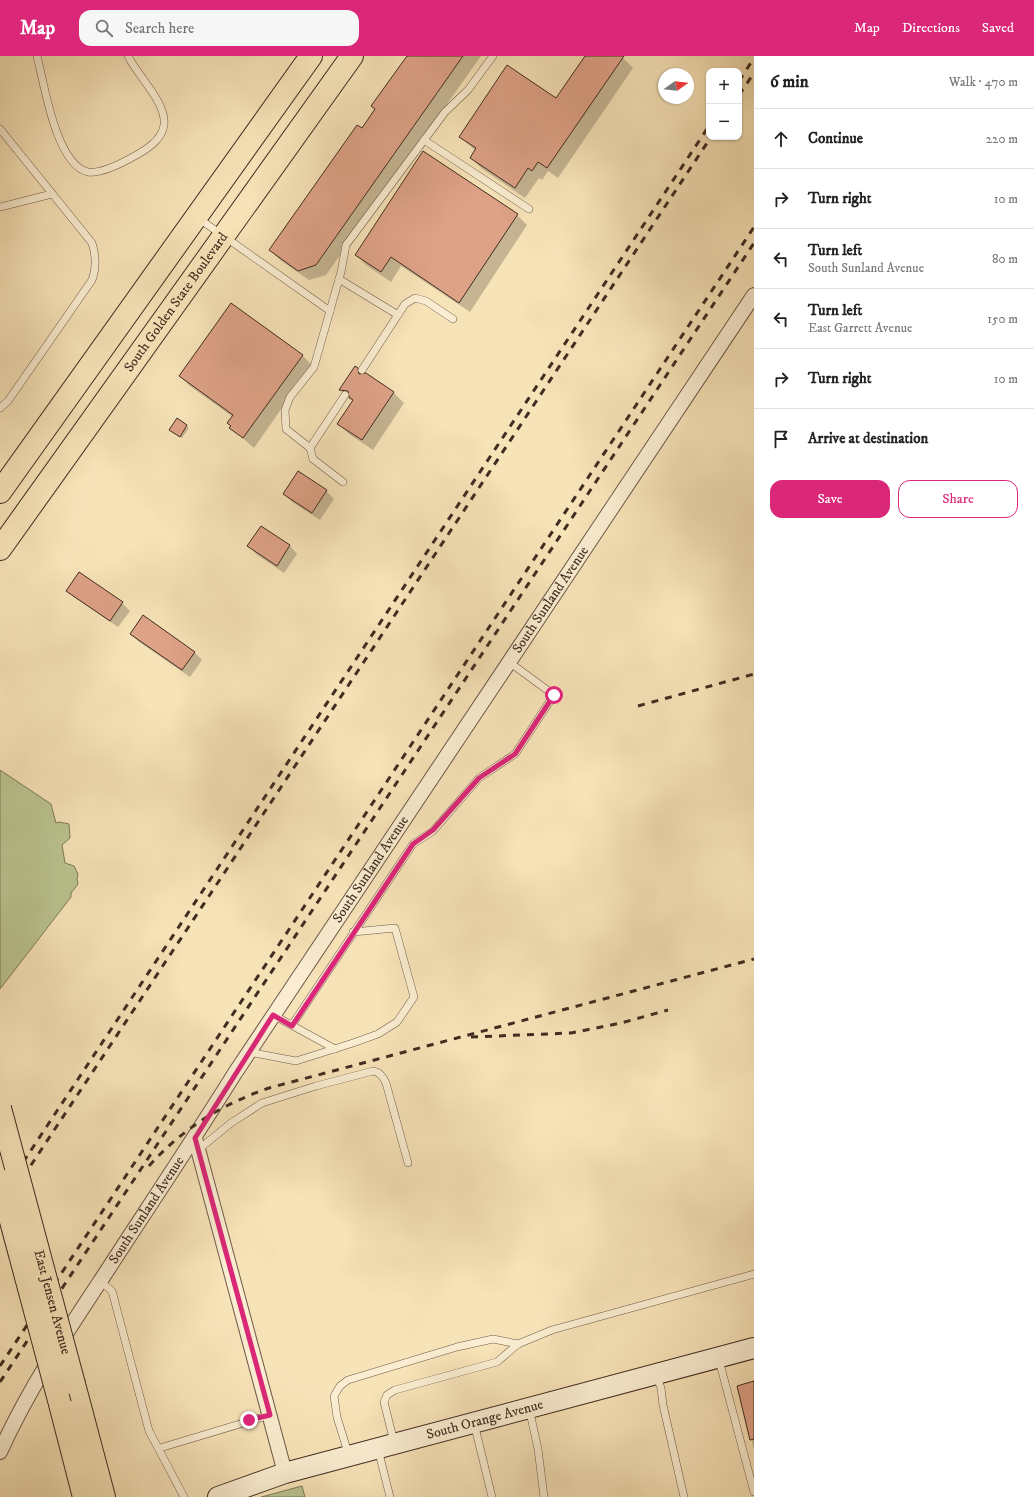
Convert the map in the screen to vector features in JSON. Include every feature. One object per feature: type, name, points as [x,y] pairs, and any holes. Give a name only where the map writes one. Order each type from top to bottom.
[{"type":"main road","points":[[0,492],[311,56]]},
{"type":"main road","name":"South Golden State Boulevard","points":[[0,549],[352,56]]},
{"type":"main road","name":"East Jensen Avenue","points":[[0,1108],[104,1497]]},
{"type":"main road","name":"East Jensen Avenue","points":[[0,1180],[84,1497]]},
{"type":"street","name":"South Sunland Avenue","points":[[0,1452],[21,1408],[100,1281],[196,1144],[249,1052],[273,1015],[754,295]]},
{"type":"street","points":[[196,1144],[285,1473]]},
{"type":"street","name":"South Orange Avenue","points":[[218,1497],[285,1473],[754,1348]]},
{"type":"lane","points":[[37,56],[52,119],[59,138],[68,156],[78,168],[89,172],[118,165],[137,155],[157,140],[164,125],[161,106],[128,56]]},
{"type":"lane","points":[[343,482],[313,460],[310,448],[286,429],[285,410],[290,397],[314,367],[339,280],[346,245],[445,112],[468,90],[493,56]]},
{"type":"lane","points":[[0,129],[92,243],[95,253],[95,273],[92,280],[8,401],[0,408]]},
{"type":"lane","points":[[424,140],[529,209]]},
{"type":"lane","points":[[0,207],[52,194]]},
{"type":"lane","points":[[196,216],[330,311]]},
{"type":"lane","points":[[339,280],[398,315]]},
{"type":"lane","points":[[362,370],[405,304],[415,298],[426,300],[453,319]]},
{"type":"lane","points":[[310,448],[345,395]]},
{"type":"lane","points":[[292,1026],[353,932],[413,844],[433,830],[479,778],[515,754],[554,695],[509,662]]},
{"type":"lane","points":[[249,1052],[296,1061],[378,1034],[397,1022],[414,997],[395,928],[353,932]]},
{"type":"lane","points":[[273,1015],[335,1049]]},
{"type":"lane","points":[[196,1144],[262,1104],[316,1086],[373,1071],[382,1076],[386,1083],[408,1163]]},
{"type":"lane","points":[[390,1497],[384,1402],[387,1395],[395,1390],[497,1362],[518,1344],[552,1330],[684,1292],[754,1274]]},
{"type":"lane","points":[[100,1281],[112,1291],[149,1431],[160,1448],[184,1497]]},
{"type":"lane","points":[[349,1456],[334,1396],[340,1386],[348,1380],[457,1347],[492,1339],[518,1344]]},
{"type":"lane","points":[[719,1357],[754,1492]]},
{"type":"lane","points":[[656,1374],[661,1388],[663,1405],[684,1497]]},
{"type":"lane","points":[[529,1408],[538,1449],[544,1497]]},
{"type":"lane","points":[[160,1448],[270,1415]]},
{"type":"lane","points":[[474,1423],[492,1497]]},
{"type":"green space","points":[[0,770],[51,804],[56,823],[59,822],[69,824],[70,838],[62,845],[65,863],[74,866],[78,874],[78,884],[71,893],[71,897],[0,989]]},
{"type":"green space","points":[[302,1486],[305,1497],[261,1497],[265,1496]]},
{"type":"building","points":[[407,56],[463,56],[316,265],[298,271],[269,250],[357,125],[362,128],[375,109],[371,106]]},
{"type":"building","points":[[585,56],[624,56],[547,168],[538,162],[532,171],[528,168],[515,188],[470,158],[476,148],[459,137],[507,65],[556,98]]},
{"type":"building","points":[[423,151],[518,214],[459,303],[391,257],[381,272],[355,255]]},
{"type":"building","points":[[231,303],[303,355],[243,438],[229,428],[231,426],[227,423],[233,415],[179,376]]},
{"type":"building","points":[[355,366],[358,368],[359,374],[366,373],[394,392],[362,440],[337,424],[353,400],[349,397],[348,391],[339,390]]},
{"type":"building","points":[[177,418],[187,425],[180,437],[169,430]]},
{"type":"building","points":[[298,471],[327,490],[312,513],[283,494]]},
{"type":"building","points":[[261,526],[290,545],[277,566],[247,546]]},
{"type":"building","points":[[79,572],[123,602],[110,621],[66,591]]},
{"type":"building","points":[[143,615],[195,652],[182,670],[130,634]]},
{"type":"building","points":[[754,1381],[754,1439],[750,1440],[737,1386]]},
{"type":"railway","points":[[742,76],[754,58]]},
{"type":"railway","points":[[742,91],[754,73]]},
{"type":"railway","points":[[0,1197],[706,131]]},
{"type":"railway","points":[[0,1212],[709,140]]},
{"type":"railway","points":[[0,1366],[754,227]]},
{"type":"railway","points":[[0,1382],[754,243]]},
{"type":"railway","points":[[638,706],[754,674]]},
{"type":"railway","points":[[149,1166],[175,1140],[204,1119],[235,1102],[269,1088],[754,959]]},
{"type":"railway","points":[[471,1037],[571,1033],[621,1023],[668,1010]]},
{"type":"route","points":[[249,1420],[270,1415],[195,1138],[208,1115],[273,1015],[292,1026],[353,932],[413,844],[433,830],[479,778],[515,754],[554,695]]}]
